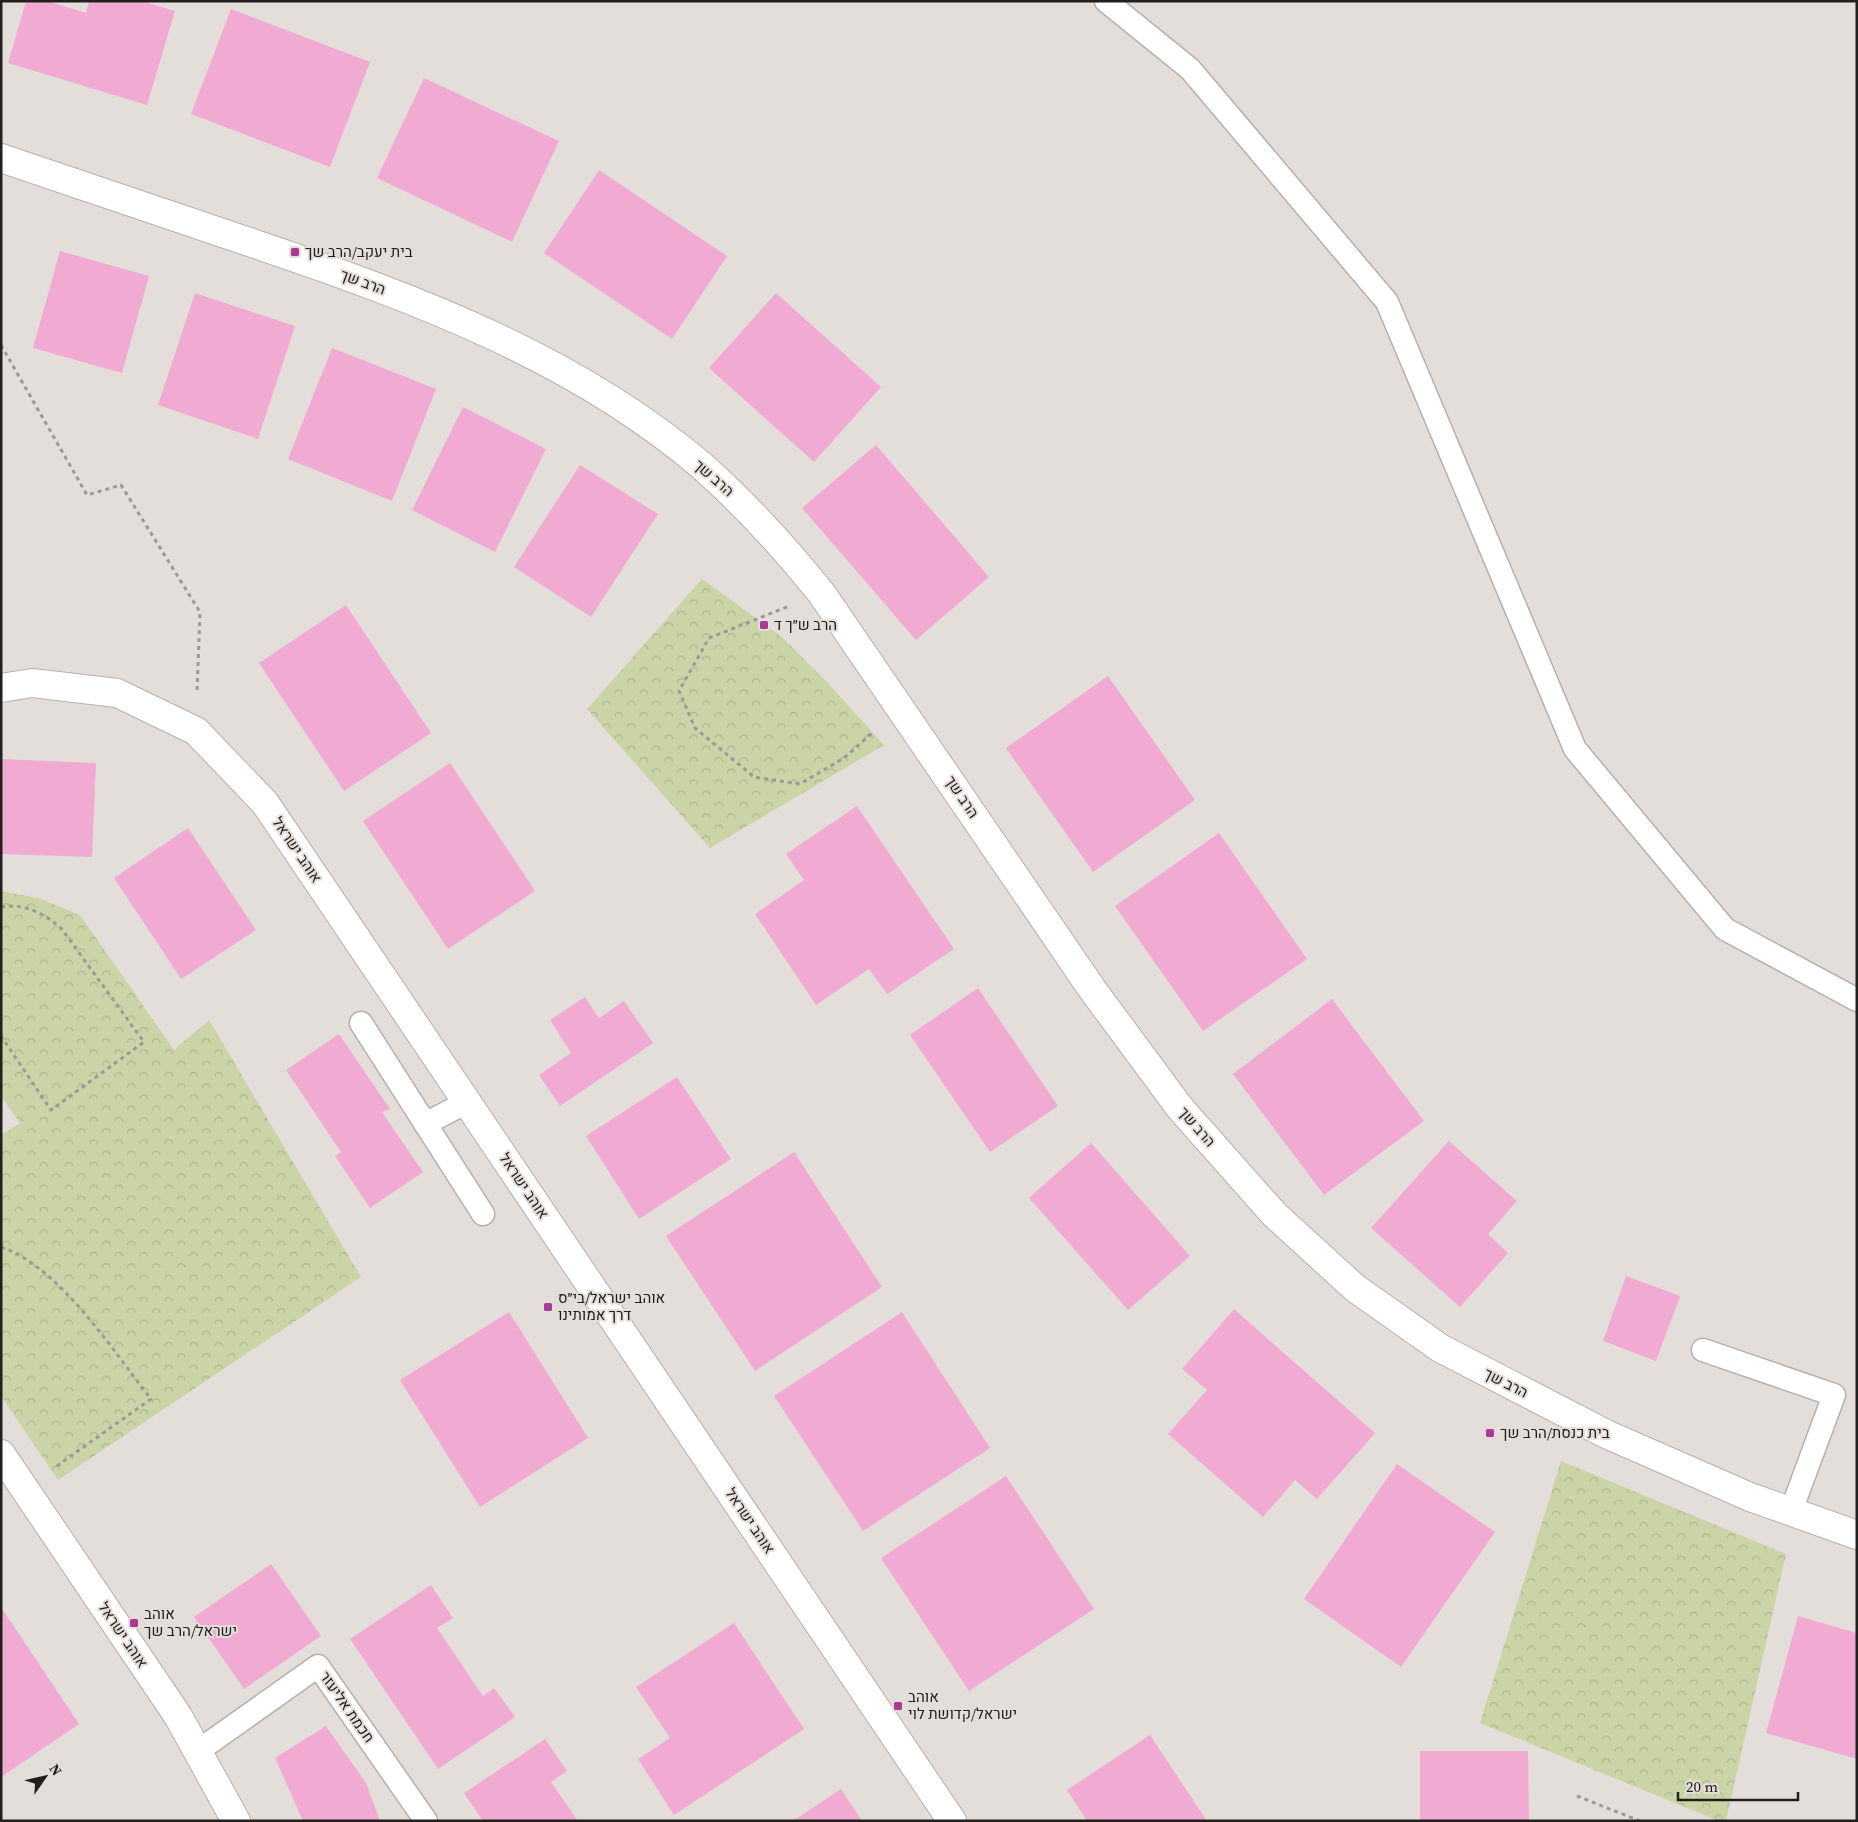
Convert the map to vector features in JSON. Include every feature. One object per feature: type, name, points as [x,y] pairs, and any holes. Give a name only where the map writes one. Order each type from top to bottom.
[{"type":"street","name":"הרב שך","points":[[1,158],[374,285],[496,337],[552,366],[653,429],[700,465],[744,504],[778,540],[822,594],[1092,989],[1180,1108],[1274,1214],[1348,1281],[1440,1348],[1615,1438],[1750,1497],[1857,1535]]},
{"type":"street","name":"אוהב ישראל","points":[[1,688],[32,683],[117,693],[196,731],[265,803],[952,1821]]},
{"type":"street","name":"אוהב ישראל","points":[[1,1454],[178,1716],[236,1821]]},
{"type":"lane","points":[[1106,1],[1190,70],[1387,302],[1575,749],[1725,929],[1857,1000]]},
{"type":"lane","points":[[361,1023],[483,1214]]},
{"type":"lane","points":[[425,1124],[467,1102]]},
{"type":"lane","points":[[1704,1350],[1834,1395],[1791,1511]]},
{"type":"lane","name":"חכמת אליעזר","points":[[198,1751],[318,1666],[426,1821]]},
{"type":"path","points":[[1,345],[87,496],[122,485],[200,612],[196,731]]},
{"type":"path","points":[[822,594],[709,638],[679,691],[695,728],[754,777],[800,784],[844,758],[901,708]]},
{"type":"path","points":[[1,907],[18,906],[33,909],[48,916],[61,928],[144,1042],[51,1110],[1,1036]]},
{"type":"path","points":[[1,1247],[43,1269],[69,1295],[151,1399],[24,1488]]},
{"type":"path","points":[[1577,1796],[1640,1821]]},
{"type":"green space","points":[[702,579],[782,637],[826,681],[884,745],[710,848],[587,709]]},
{"type":"green space","points":[[1,891],[38,898],[80,915],[174,1050],[209,1020],[361,1277],[58,1480],[1,1396],[1,1135],[20,1123],[1,1096]]},
{"type":"green space","points":[[1561,1461],[1786,1554],[1726,1821],[1719,1821],[1480,1723]]},
{"type":"building","points":[[26,1],[47,1],[86,13],[89,1],[142,1],[175,11],[147,105],[8,63]]},
{"type":"building","points":[[231,9],[370,62],[330,167],[191,114]]},
{"type":"building","points":[[424,78],[559,141],[512,242],[377,178]]},
{"type":"building","points":[[599,170],[727,256],[672,339],[544,253]]},
{"type":"building","points":[[60,251],[149,276],[122,373],[33,348]]},
{"type":"building","points":[[195,293],[295,326],[258,439],[158,405]]},
{"type":"building","points":[[776,293],[881,387],[814,462],[709,368]]},
{"type":"building","points":[[332,348],[436,389],[392,501],[288,459]]},
{"type":"building","points":[[463,407],[546,449],[495,552],[412,510]]},
{"type":"building","points":[[876,445],[989,577],[916,640],[802,508]]},
{"type":"building","points":[[580,465],[658,514],[591,617],[514,567]]},
{"type":"building","points":[[346,605],[431,733],[344,791],[259,663]]},
{"type":"building","points":[[1108,676],[1195,800],[1093,872],[1006,748]]},
{"type":"building","points":[[1,759],[96,763],[92,857],[1,854]]},
{"type":"building","points":[[450,763],[535,891],[448,949],[363,821]]},
{"type":"building","points":[[857,806],[954,949],[887,994],[869,969],[816,1005],[755,914],[804,880],[786,854]]},
{"type":"building","points":[[188,828],[256,930],[181,979],[114,878]]},
{"type":"building","points":[[1219,833],[1307,959],[1203,1031],[1115,906]]},
{"type":"building","points":[[978,988],[1058,1106],[990,1152],[910,1035]]},
{"type":"building","points":[[585,997],[599,1018],[624,1001],[653,1043],[560,1106],[539,1075],[571,1053],[550,1020]]},
{"type":"building","points":[[1332,999],[1424,1121],[1324,1195],[1233,1074]]},
{"type":"building","points":[[339,1034],[390,1109],[382,1112],[423,1172],[370,1208],[335,1156],[341,1152],[286,1070]]},
{"type":"building","points":[[677,1077],[731,1159],[639,1219],[586,1136]]},
{"type":"building","points":[[1449,1141],[1517,1201],[1488,1234],[1508,1253],[1460,1307],[1371,1228]]},
{"type":"building","points":[[1091,1143],[1190,1256],[1128,1310],[1029,1198]]},
{"type":"building","points":[[794,1152],[882,1287],[755,1371],[666,1236]]},
{"type":"building","points":[[1626,1276],[1680,1296],[1656,1361],[1603,1341]]},
{"type":"building","points":[[1234,1309],[1375,1433],[1317,1499],[1295,1480],[1263,1517],[1168,1434],[1207,1390],[1182,1369]]},
{"type":"building","points":[[509,1312],[588,1438],[480,1507],[400,1380]]},
{"type":"building","points":[[902,1312],[990,1448],[863,1531],[774,1396]]},
{"type":"building","points":[[1397,1464],[1495,1532],[1401,1667],[1304,1599]]},
{"type":"building","points":[[1006,1476],[1094,1609],[969,1691],[881,1558]]},
{"type":"building","points":[[271,1564],[321,1636],[244,1689],[194,1617]]},
{"type":"building","points":[[431,1585],[453,1618],[437,1628],[483,1696],[494,1688],[515,1717],[438,1769],[350,1639]]},
{"type":"building","points":[[1,1607],[79,1724],[1,1777]]},
{"type":"building","points":[[1798,1616],[1857,1633],[1857,1759],[1766,1733]]},
{"type":"building","points":[[734,1623],[804,1729],[674,1815],[638,1759],[670,1738],[636,1687]]},
{"type":"building","points":[[326,1726],[366,1783],[380,1821],[303,1821],[275,1758]]},
{"type":"building","points":[[1150,1735],[1207,1821],[1087,1821],[1067,1790]]},
{"type":"building","points":[[545,1739],[567,1771],[551,1782],[578,1821],[483,1821],[464,1793]]},
{"type":"building","points":[[1420,1751],[1528,1751],[1529,1821],[1420,1821]]},
{"type":"building","points":[[841,1789],[862,1821],[793,1821]]},
{"type":"place","name":"בית יעקב/הרב שך","points":[[295,252]]},
{"type":"place","name":"הרב ש״ך ד","points":[[764,625]]},
{"type":"place","name":"אוהב ישראל/בי״ס דרך אמותינו","points":[[548,1307]]},
{"type":"place","name":"בית כנסת/הרב שך","points":[[1490,1433]]},
{"type":"place","name":"אוהב ישראל/הרב שך","points":[[134,1623]]},
{"type":"place","name":"אוהב ישראל/קדושת לוי","points":[[898,1706]]}]
